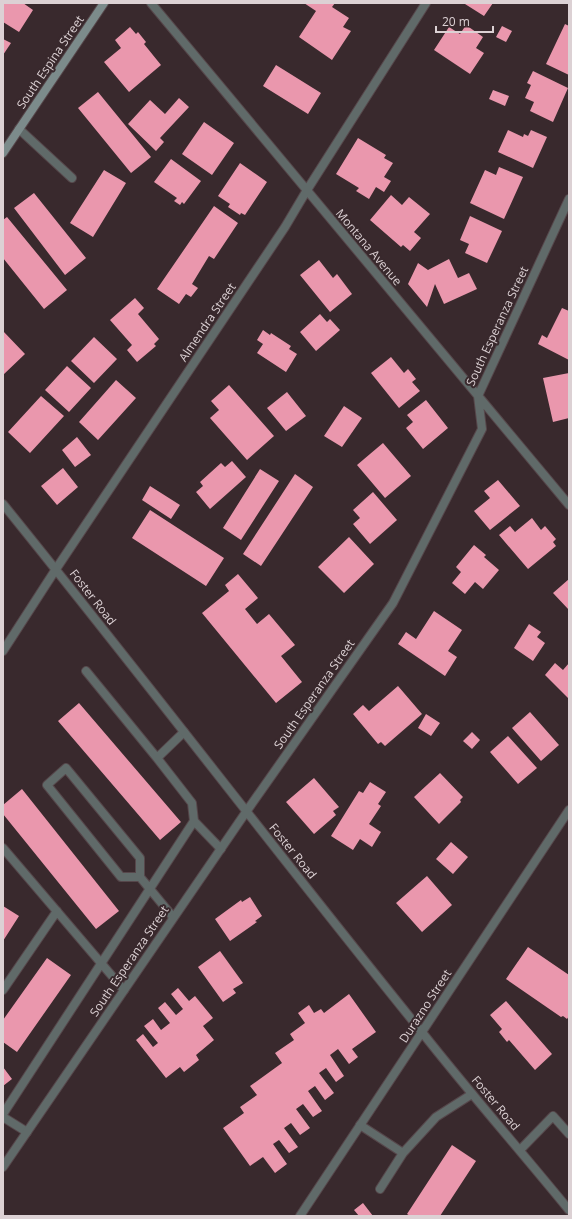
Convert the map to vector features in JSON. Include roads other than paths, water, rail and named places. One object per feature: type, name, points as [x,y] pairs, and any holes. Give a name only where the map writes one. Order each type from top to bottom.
[{"type":"street","name":"South Espina Street","points":[[3,153],[104,3]]},
{"type":"street","name":"Montana Avenue","points":[[151,3],[569,505]]},
{"type":"street","name":"Almendra Street","points":[[3,651],[56,569],[285,227],[426,3]]},
{"type":"street","points":[[19,129],[72,178]]},
{"type":"street","name":"South Esperanza Street","points":[[3,1167],[173,917],[393,603],[482,429],[478,396],[569,199]]},
{"type":"street","name":"Foster Road","points":[[3,504],[422,1033],[569,1210]]},
{"type":"street","points":[[86,671],[192,803],[194,821],[221,849]]},
{"type":"street","points":[[157,758],[184,732]]},
{"type":"street","points":[[140,877],[121,878],[47,785],[66,768],[140,858],[140,877],[173,917]]},
{"type":"street","name":"Durazno Street","points":[[300,1216],[569,810]]},
{"type":"street","points":[[3,1114],[194,821]]},
{"type":"street","points":[[3,848],[124,990]]},
{"type":"street","points":[[3,990],[57,911]]},
{"type":"street","points":[[380,1189],[403,1153],[436,1117],[472,1094]]},
{"type":"street","points":[[520,1150],[553,1116],[569,1134]]},
{"type":"street","points":[[3,1117],[26,1132]]},
{"type":"street","points":[[360,1125],[403,1153]]}]
